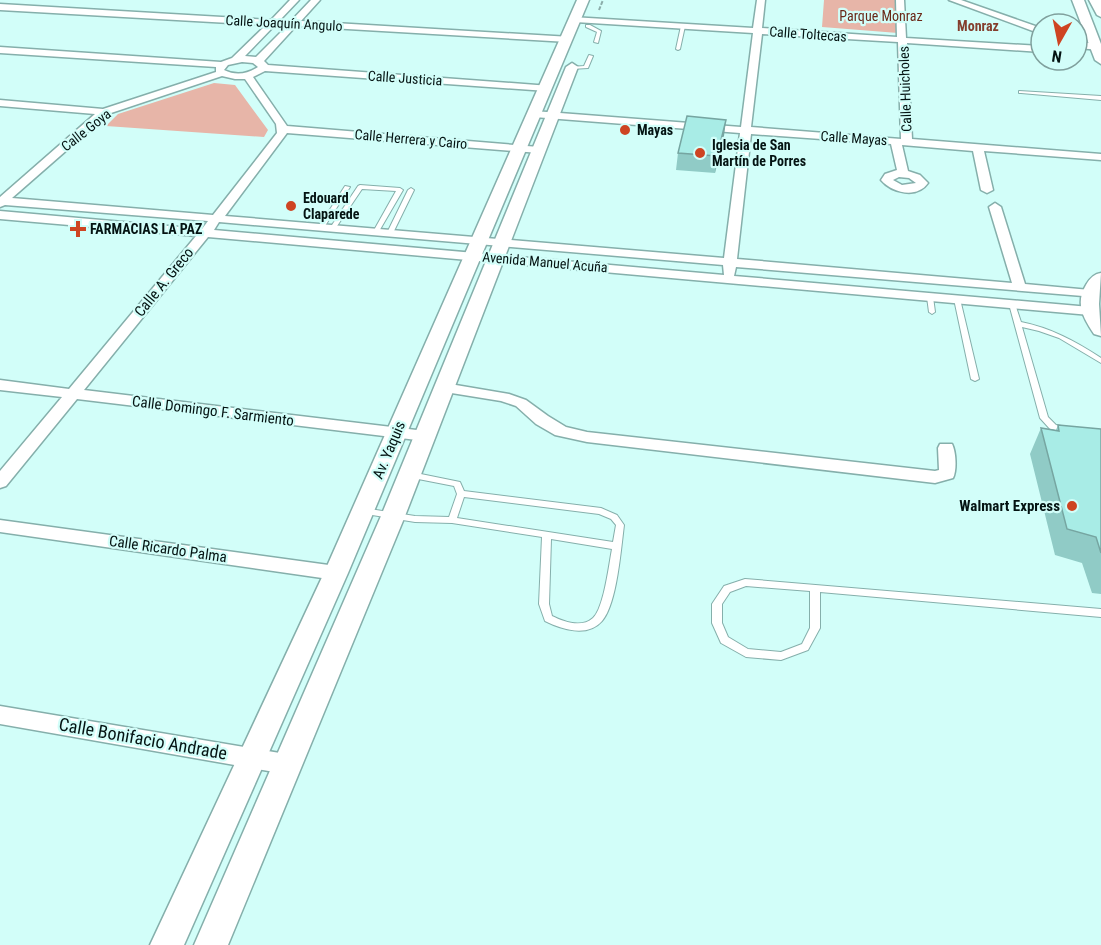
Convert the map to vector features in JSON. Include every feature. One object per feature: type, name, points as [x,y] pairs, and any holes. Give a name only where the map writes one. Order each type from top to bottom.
[{"type":"street","points":[[236,60],[295,0]]},
{"type":"street","points":[[0,50],[222,69],[232,76],[247,75],[260,64],[316,0]]},
{"type":"street","points":[[728,278],[761,0]]},
{"type":"street","name":"Calle Huicholes","points":[[900,0],[903,37],[903,174]]},
{"type":"street","points":[[953,0],[1029,27]]},
{"type":"street","points":[[974,0],[1029,19]]},
{"type":"street","points":[[1078,0],[1099,52]]},
{"type":"street","points":[[1095,0],[1101,13]]},
{"type":"street","name":"Calle Joaquín Angulo","points":[[0,7],[294,23],[582,28]]},
{"type":"street","name":"Calle Toltecas","points":[[582,28],[683,26],[758,28],[1029,42]]},
{"type":"street","name":"Calle Toltecas","points":[[582,28],[758,28]]},
{"type":"street","name":"Av. Yaquis","points":[[211,945],[393,516],[444,388],[488,249],[546,106],[582,28]]},
{"type":"street","name":"Av. Yaquis","points":[[546,106],[582,28]]},
{"type":"street","name":"Calle Toltecas","points":[[903,37],[1029,48]]},
{"type":"street","name":"Calle Justicia","points":[[236,60],[546,106]]},
{"type":"street","name":"Calle Goya","points":[[1,202],[104,112],[222,69],[236,60]]},
{"type":"street","points":[[247,75],[283,129]]},
{"type":"street","points":[[0,103],[104,112]]},
{"type":"street","name":"Calle Mayas","points":[[546,106],[903,139],[1101,149]]},
{"type":"street","name":"Calle Herrera y Cairo","points":[[283,129],[529,149]]},
{"type":"street","name":"Calle A. Greco","points":[[0,482],[205,232],[278,139],[283,129]]},
{"type":"street","name":"Calle Mayas","points":[[903,139],[978,148],[1101,157]]},
{"type":"street","points":[[978,148],[987,190]]},
{"type":"street","name":"Av. Yaquis","points":[[167,945],[397,433],[488,249],[525,184],[529,149]]},
{"type":"street","name":"Avenida Manuel Acuña","points":[[1,202],[390,233],[488,249],[728,278],[930,297],[1012,304],[1090,303]]},
{"type":"street","points":[[995,207],[1020,288]]},
{"type":"street","name":"Avenida Manuel Acuña","points":[[0,215],[205,232],[730,262],[1020,288],[1090,303]]},
{"type":"street","points":[[1101,278],[1090,303],[1101,330]]},
{"type":"street","name":"Calle Domingo F. Sarmiento","points":[[0,385],[425,436]]},
{"type":"street","points":[[444,388],[504,397],[521,403],[542,420],[561,431],[587,437],[935,477],[947,474],[946,448]]},
{"type":"street","name":"Calle Ricardo Palma","points":[[0,526],[336,573]]},
{"type":"street","name":"Calle Bonifacio Andrade","points":[[0,715],[286,764]]},
{"type":"lane","points":[[678,49],[683,26]]},
{"type":"lane","points":[[591,56],[586,67],[582,28],[599,31],[596,42]]},
{"type":"lane","points":[[1021,92],[1101,98]]},
{"type":"lane","points":[[327,228],[347,187]]},
{"type":"lane","points":[[327,228],[360,187],[400,190],[376,232]]},
{"type":"lane","points":[[390,233],[411,190]]},
{"type":"lane","points":[[930,297],[932,312]]},
{"type":"lane","points":[[957,299],[975,379]]},
{"type":"lane","points":[[1012,304],[1044,418],[1053,427],[1082,432]]},
{"type":"lane","points":[[1018,324],[1041,327],[1063,335],[1101,361]]},
{"type":"lane","points":[[409,475],[458,484],[461,494],[452,520]]},
{"type":"lane","points":[[461,494],[601,511],[614,517],[620,525],[605,607],[598,620],[581,627],[561,625],[548,618],[544,604],[547,534]]},
{"type":"lane","points":[[363,511],[393,516],[452,520],[616,546]]},
{"type":"lane","points":[[815,588],[815,628],[805,647],[781,656],[746,653],[724,640],[717,623],[717,604],[727,589],[745,582],[815,588],[1101,613]]},
{"type":"green space","name":"Parque Monraz","points":[[824,0],[896,0],[898,33],[822,27]]},
{"type":"green space","points":[[214,83],[235,85],[268,130],[264,137],[106,126],[118,114]]},
{"type":"building","points":[[687,116],[726,120],[717,156],[678,153]]},
{"type":"building","points":[[1058,425],[1101,429],[1101,553],[1096,537],[1067,529],[1041,428],[1059,431]]},
{"type":"place","name":"Mayas","points":[[625,130]]},
{"type":"place","name":"Iglesia de San Martín de Porres","points":[[700,153]]},
{"type":"place","name":"Edouard Claparede","points":[[291,206]]},
{"type":"place","name":"FARMACIAS LA PAZ","points":[[78,229]]},
{"type":"place","name":"Walmart Express","points":[[1072,506]]},
{"type":"district","name":"Monraz","points":[[978,26]]}]
